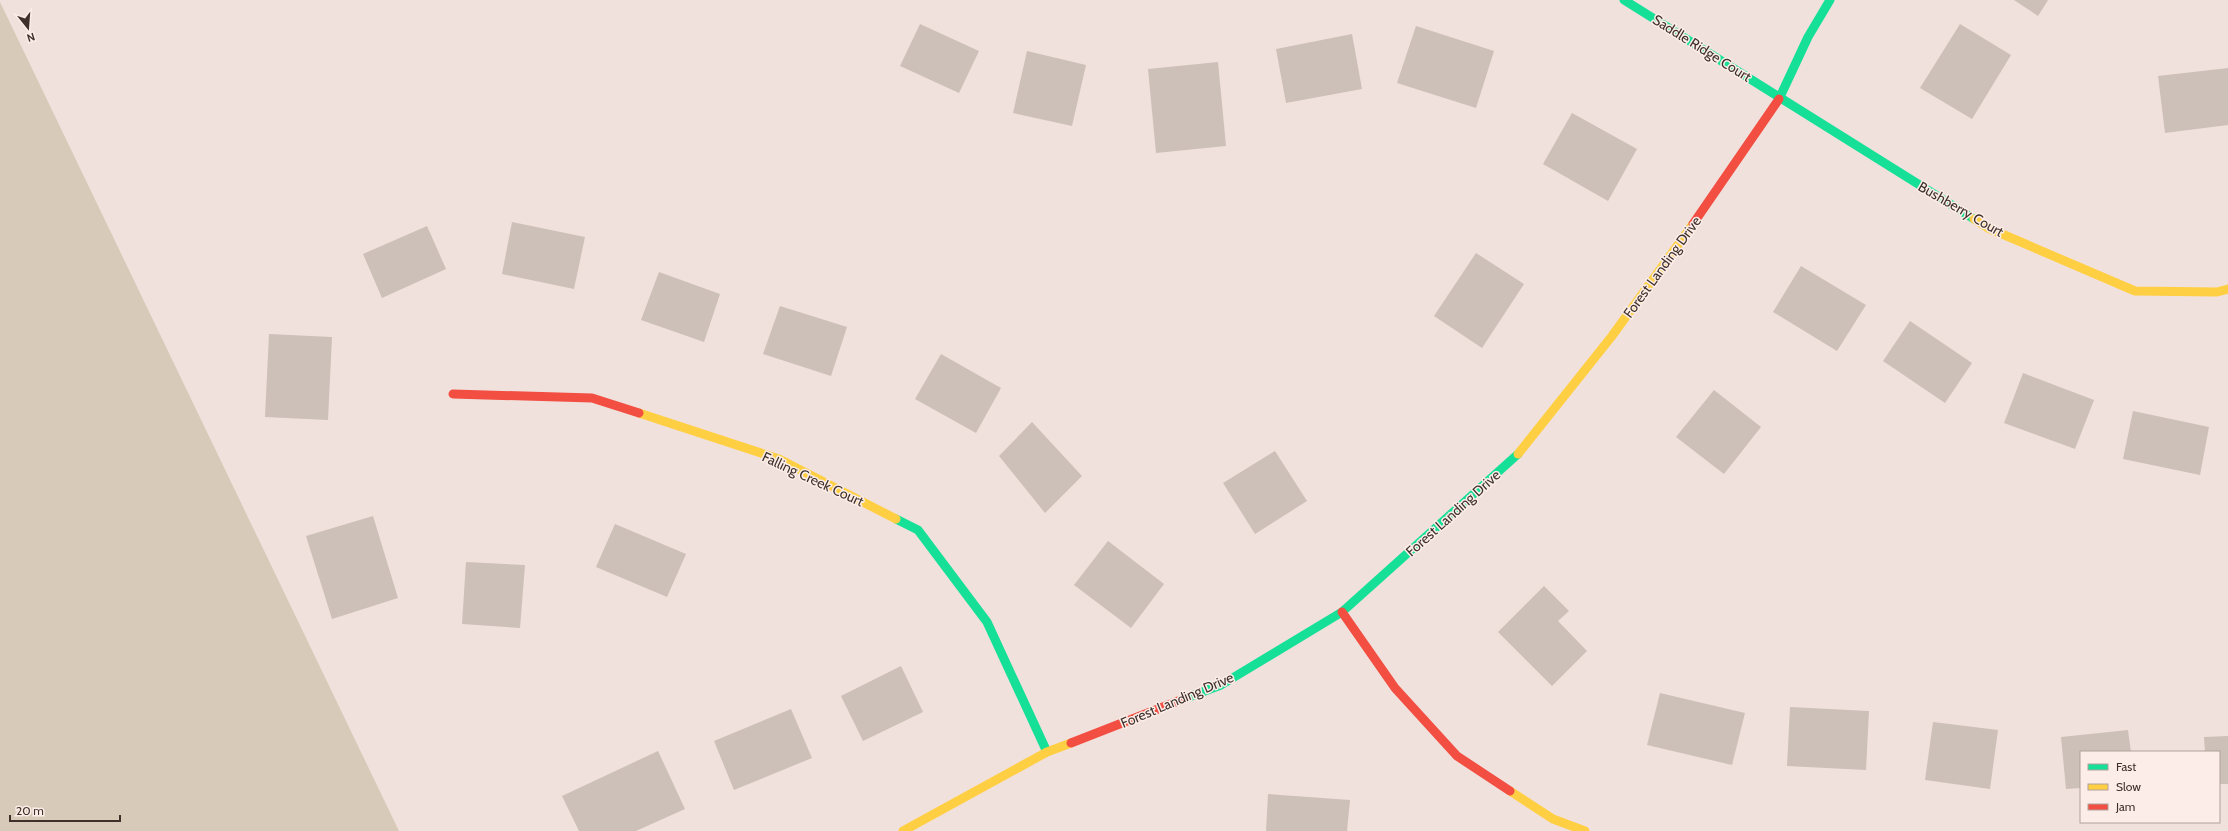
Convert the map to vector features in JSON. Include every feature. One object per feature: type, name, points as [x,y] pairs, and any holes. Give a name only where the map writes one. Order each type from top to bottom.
[{"type":"street","name":"Saddle Ridge Court","points":[[1624,0],[1780,96]]},
{"type":"street","name":"Forest Landing Drive","points":[[903,831],[1047,752],[1221,684],[1342,612],[1523,450],[1612,336],[1708,205],[1780,96],[1808,37],[1830,0]]},
{"type":"street","name":"Bushberry Court","points":[[1780,96],[1988,228],[2135,291],[2217,292],[2228,289]]},
{"type":"street","name":"Falling Creek Court","points":[[453,394],[592,398],[779,460],[918,530],[987,622],[1047,752]]},
{"type":"street","points":[[1342,612],[1395,688],[1457,756],[1553,819],[1585,831]]},
{"type":"shaded area","points":[[0,2],[399,831],[0,831]]},
{"type":"building","points":[[2014,0],[2048,0],[2038,16]]},
{"type":"building","points":[[920,24],[979,51],[959,93],[900,66]]},
{"type":"building","points":[[1960,24],[2011,55],[1972,119],[1920,88]]},
{"type":"building","points":[[1416,26],[1494,51],[1476,108],[1397,83]]},
{"type":"building","points":[[1352,34],[1362,89],[1286,103],[1276,49]]},
{"type":"building","points":[[1027,51],[1086,65],[1072,126],[1013,113]]},
{"type":"building","points":[[1218,62],[1226,146],[1156,153],[1148,69]]},
{"type":"building","points":[[2228,68],[2228,125],[2165,133],[2158,76]]},
{"type":"building","points":[[1572,113],[1637,149],[1608,201],[1543,164]]},
{"type":"building","points":[[512,222],[585,237],[574,289],[502,274]]},
{"type":"building","points":[[427,226],[446,269],[382,298],[363,254]]},
{"type":"building","points":[[1476,253],[1524,284],[1482,348],[1434,316]]},
{"type":"building","points":[[1801,266],[1866,305],[1837,351],[1773,312]]},
{"type":"building","points":[[659,272],[720,294],[704,342],[641,320]]},
{"type":"building","points":[[780,306],[847,327],[831,376],[763,354]]},
{"type":"building","points":[[1910,321],[1972,363],[1945,403],[1883,361]]},
{"type":"building","points":[[269,334],[332,337],[328,420],[265,417]]},
{"type":"building","points":[[941,354],[1001,388],[976,433],[915,399]]},
{"type":"building","points":[[2023,373],[2094,400],[2075,449],[2004,423]]},
{"type":"building","points":[[1714,390],[1761,427],[1724,474],[1676,437]]},
{"type":"building","points":[[2133,411],[2209,427],[2200,475],[2123,459]]},
{"type":"building","points":[[1032,422],[1082,476],[1045,513],[999,456]]},
{"type":"building","points":[[1275,451],[1307,501],[1255,534],[1223,483]]},
{"type":"building","points":[[373,516],[398,598],[332,619],[306,536]]},
{"type":"building","points":[[615,524],[686,554],[667,597],[596,567]]},
{"type":"building","points":[[1108,541],[1164,584],[1131,628],[1074,585]]},
{"type":"building","points":[[466,562],[525,565],[520,628],[462,624]]},
{"type":"building","points":[[1544,586],[1569,611],[1558,621],[1587,651],[1552,686],[1498,632]]},
{"type":"building","points":[[901,666],[923,712],[863,741],[841,696]]},
{"type":"building","points":[[1660,693],[1745,713],[1732,765],[1647,745]]},
{"type":"building","points":[[1790,707],[1869,711],[1866,770],[1787,766]]},
{"type":"building","points":[[791,709],[812,758],[734,790],[714,741]]},
{"type":"building","points":[[1933,722],[1998,730],[1990,789],[1925,780]]},
{"type":"building","points":[[2128,730],[2131,751],[2080,751],[2080,788],[2066,789],[2061,737]]},
{"type":"building","points":[[2228,736],[2228,784],[2220,784],[2220,751],[2205,751],[2204,737]]},
{"type":"building","points":[[658,751],[685,809],[636,831],[579,831],[562,796]]},
{"type":"building","points":[[1268,794],[1350,800],[1347,831],[1266,831]]},
{"type":"traffic: fast","points":[[1624,0],[1974,219]]},
{"type":"traffic: fast","points":[[1779,99],[1808,37],[1830,0]]},
{"type":"traffic: fast","points":[[1186,698],[1221,685],[1342,612],[1518,454]]},
{"type":"traffic: fast","points":[[896,519],[918,530],[987,622],[1047,752]]},
{"type":"traffic: slow","points":[[1974,219],[1988,228],[2135,291],[2217,292],[2228,289]]},
{"type":"traffic: slow","points":[[1518,454],[1612,336],[1693,224]]},
{"type":"traffic: slow","points":[[639,413],[779,459],[896,519]]},
{"type":"traffic: slow","points":[[903,831],[1047,752],[1071,743]]},
{"type":"traffic: slow","points":[[1510,791],[1553,819],[1585,831]]},
{"type":"traffic: jam","points":[[1693,224],[1779,99]]},
{"type":"traffic: jam","points":[[453,394],[592,398],[639,413]]},
{"type":"traffic: jam","points":[[1342,612],[1395,688],[1457,756],[1510,791]]},
{"type":"traffic: jam","points":[[1071,743],[1186,698]]}]
